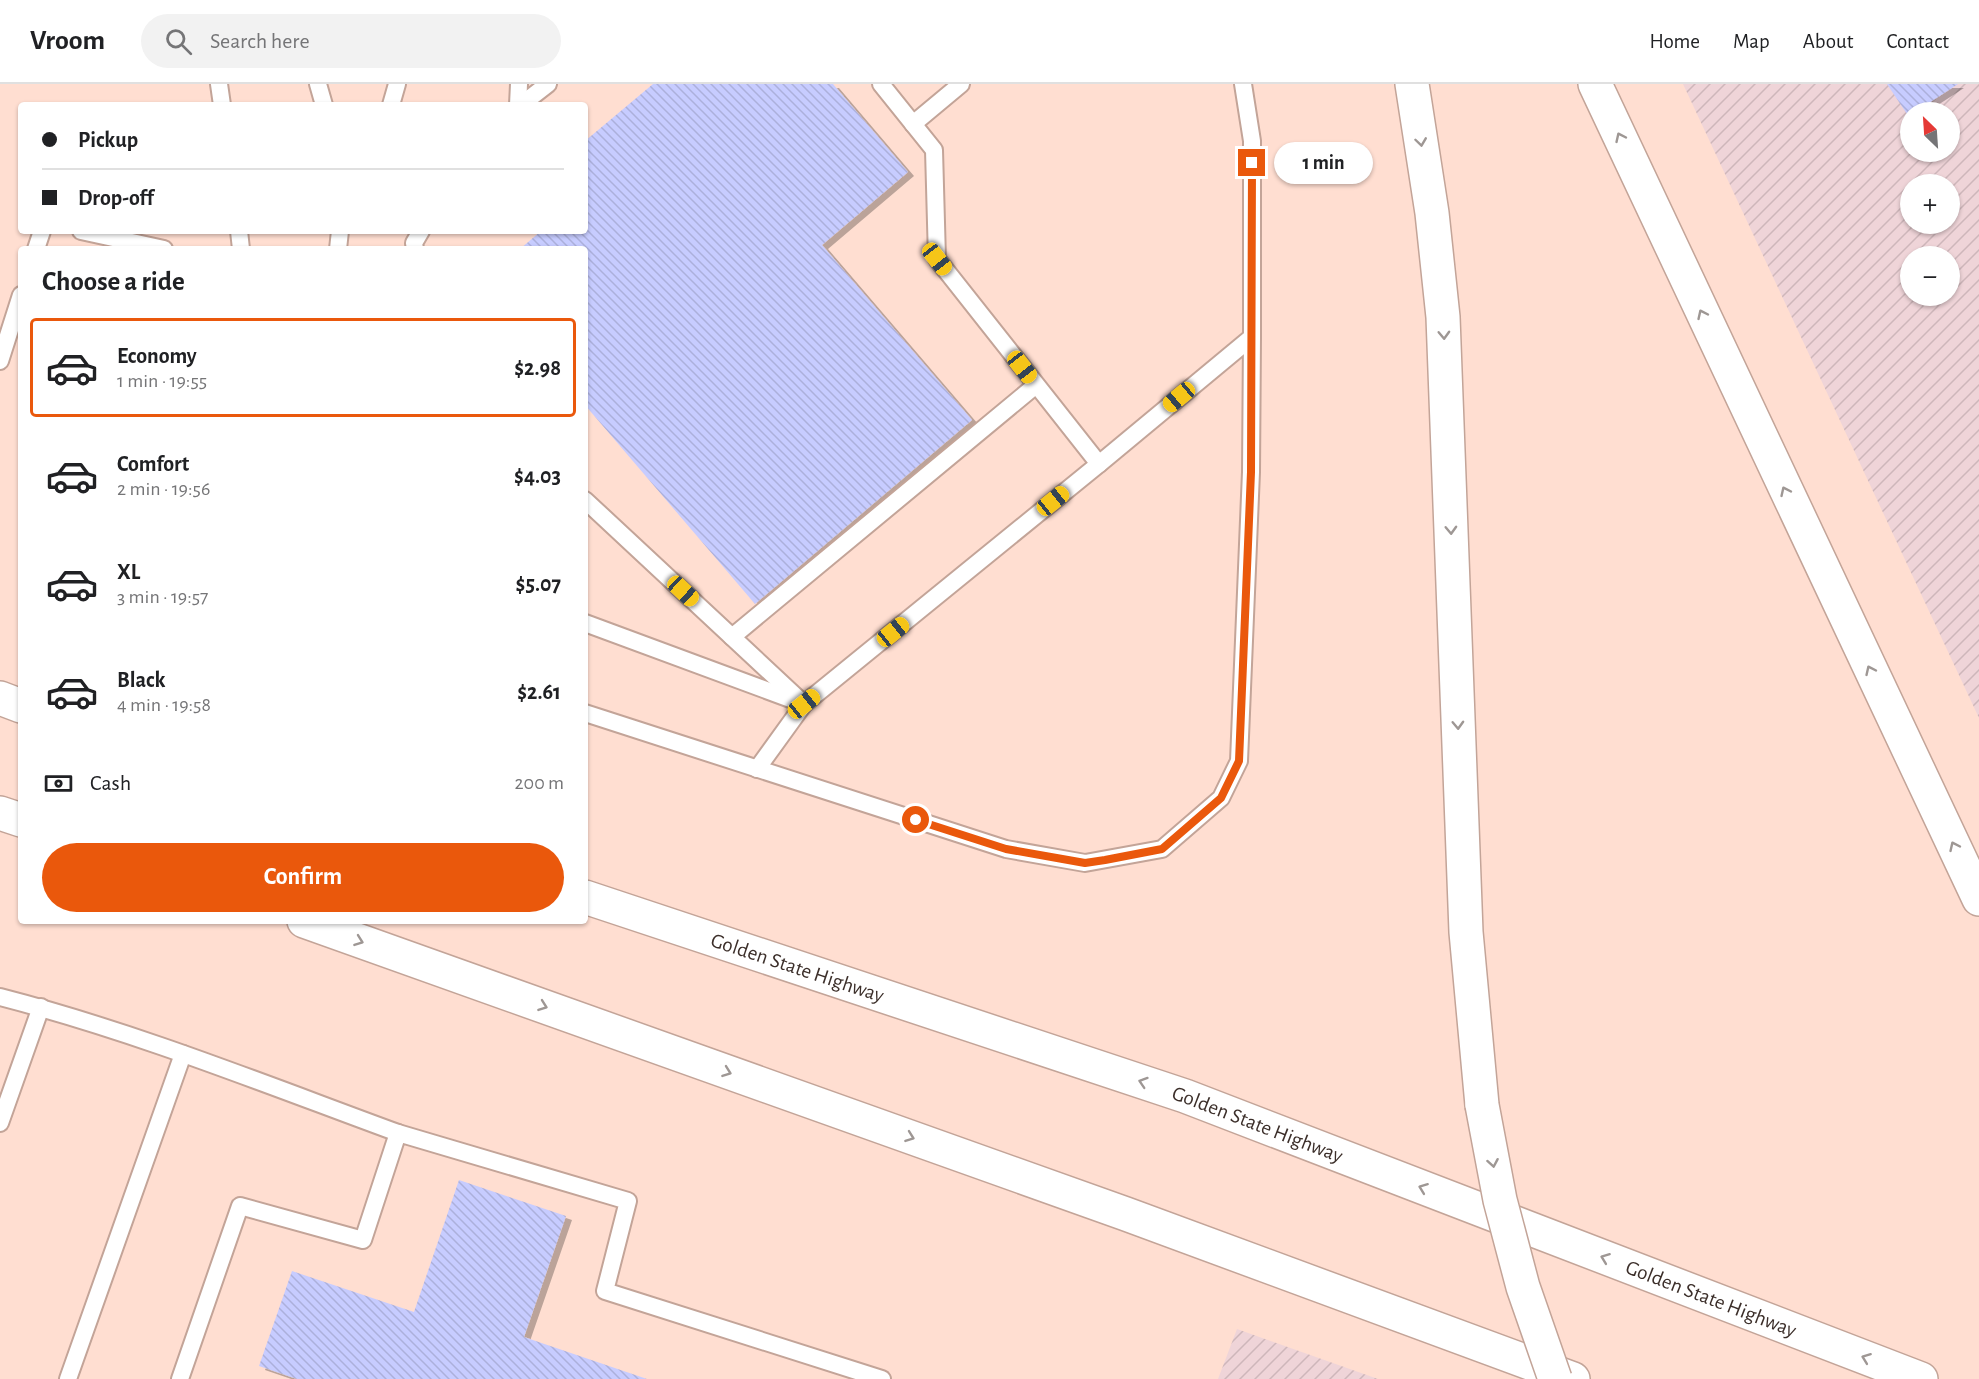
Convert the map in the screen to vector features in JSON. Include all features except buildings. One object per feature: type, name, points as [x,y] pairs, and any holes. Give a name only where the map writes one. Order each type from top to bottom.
[{"type":"highway","points":[[1412,84],[1432,213],[1443,317],[1466,932],[1482,1105],[1500,1200],[1524,1287],[1555,1379]]},
{"type":"highway","points":[[1595,84],[1979,899]]},
{"type":"highway","points":[[0,698],[18,705]]},
{"type":"highway","points":[[0,813],[18,819]]},
{"type":"highway","name":"Golden State Highway","points":[[588,898],[1185,1096],[1921,1379]]},
{"type":"highway","points":[[312,924],[1126,1214],[1572,1379]]},
{"type":"lane","points":[[219,84],[222,102]]},
{"type":"lane","points":[[318,84],[323,102]]},
{"type":"lane","points":[[392,102],[398,84]]},
{"type":"lane","points":[[519,84],[519,102]]},
{"type":"lane","points":[[523,102],[548,84]]},
{"type":"lane","points":[[881,84],[934,150],[937,259],[1099,464]]},
{"type":"lane","points":[[913,124],[961,84]]},
{"type":"lane","points":[[588,714],[1006,849],[1085,863],[1162,849],[1221,798],[1239,761],[1251,472],[1252,141],[1243,84]]},
{"type":"lane","points":[[95,234],[150,246]]},
{"type":"lane","points":[[0,361],[18,304]]},
{"type":"lane","points":[[757,768],[804,704],[1251,337]]},
{"type":"lane","points":[[732,637],[1036,385]]},
{"type":"lane","points":[[588,503],[804,704]]},
{"type":"lane","points":[[588,624],[804,704]]},
{"type":"lane","points":[[0,997],[41,1007],[183,1054],[398,1133],[628,1201],[605,1292],[882,1379]]},
{"type":"lane","points":[[0,1123],[41,1007]]},
{"type":"lane","points":[[68,1379],[183,1054]]},
{"type":"lane","points":[[180,1379],[240,1206],[363,1240],[398,1133]]},
{"type":"shaded area","points":[[1683,84],[1979,84],[1979,718]]},
{"type":"shaded area","points":[[1237,1329],[1378,1379],[1218,1379]]},
{"type":"route","points":[[916,820],[1006,849],[1085,863],[1162,849],[1221,798],[1239,761],[1251,472],[1252,163]]}]
